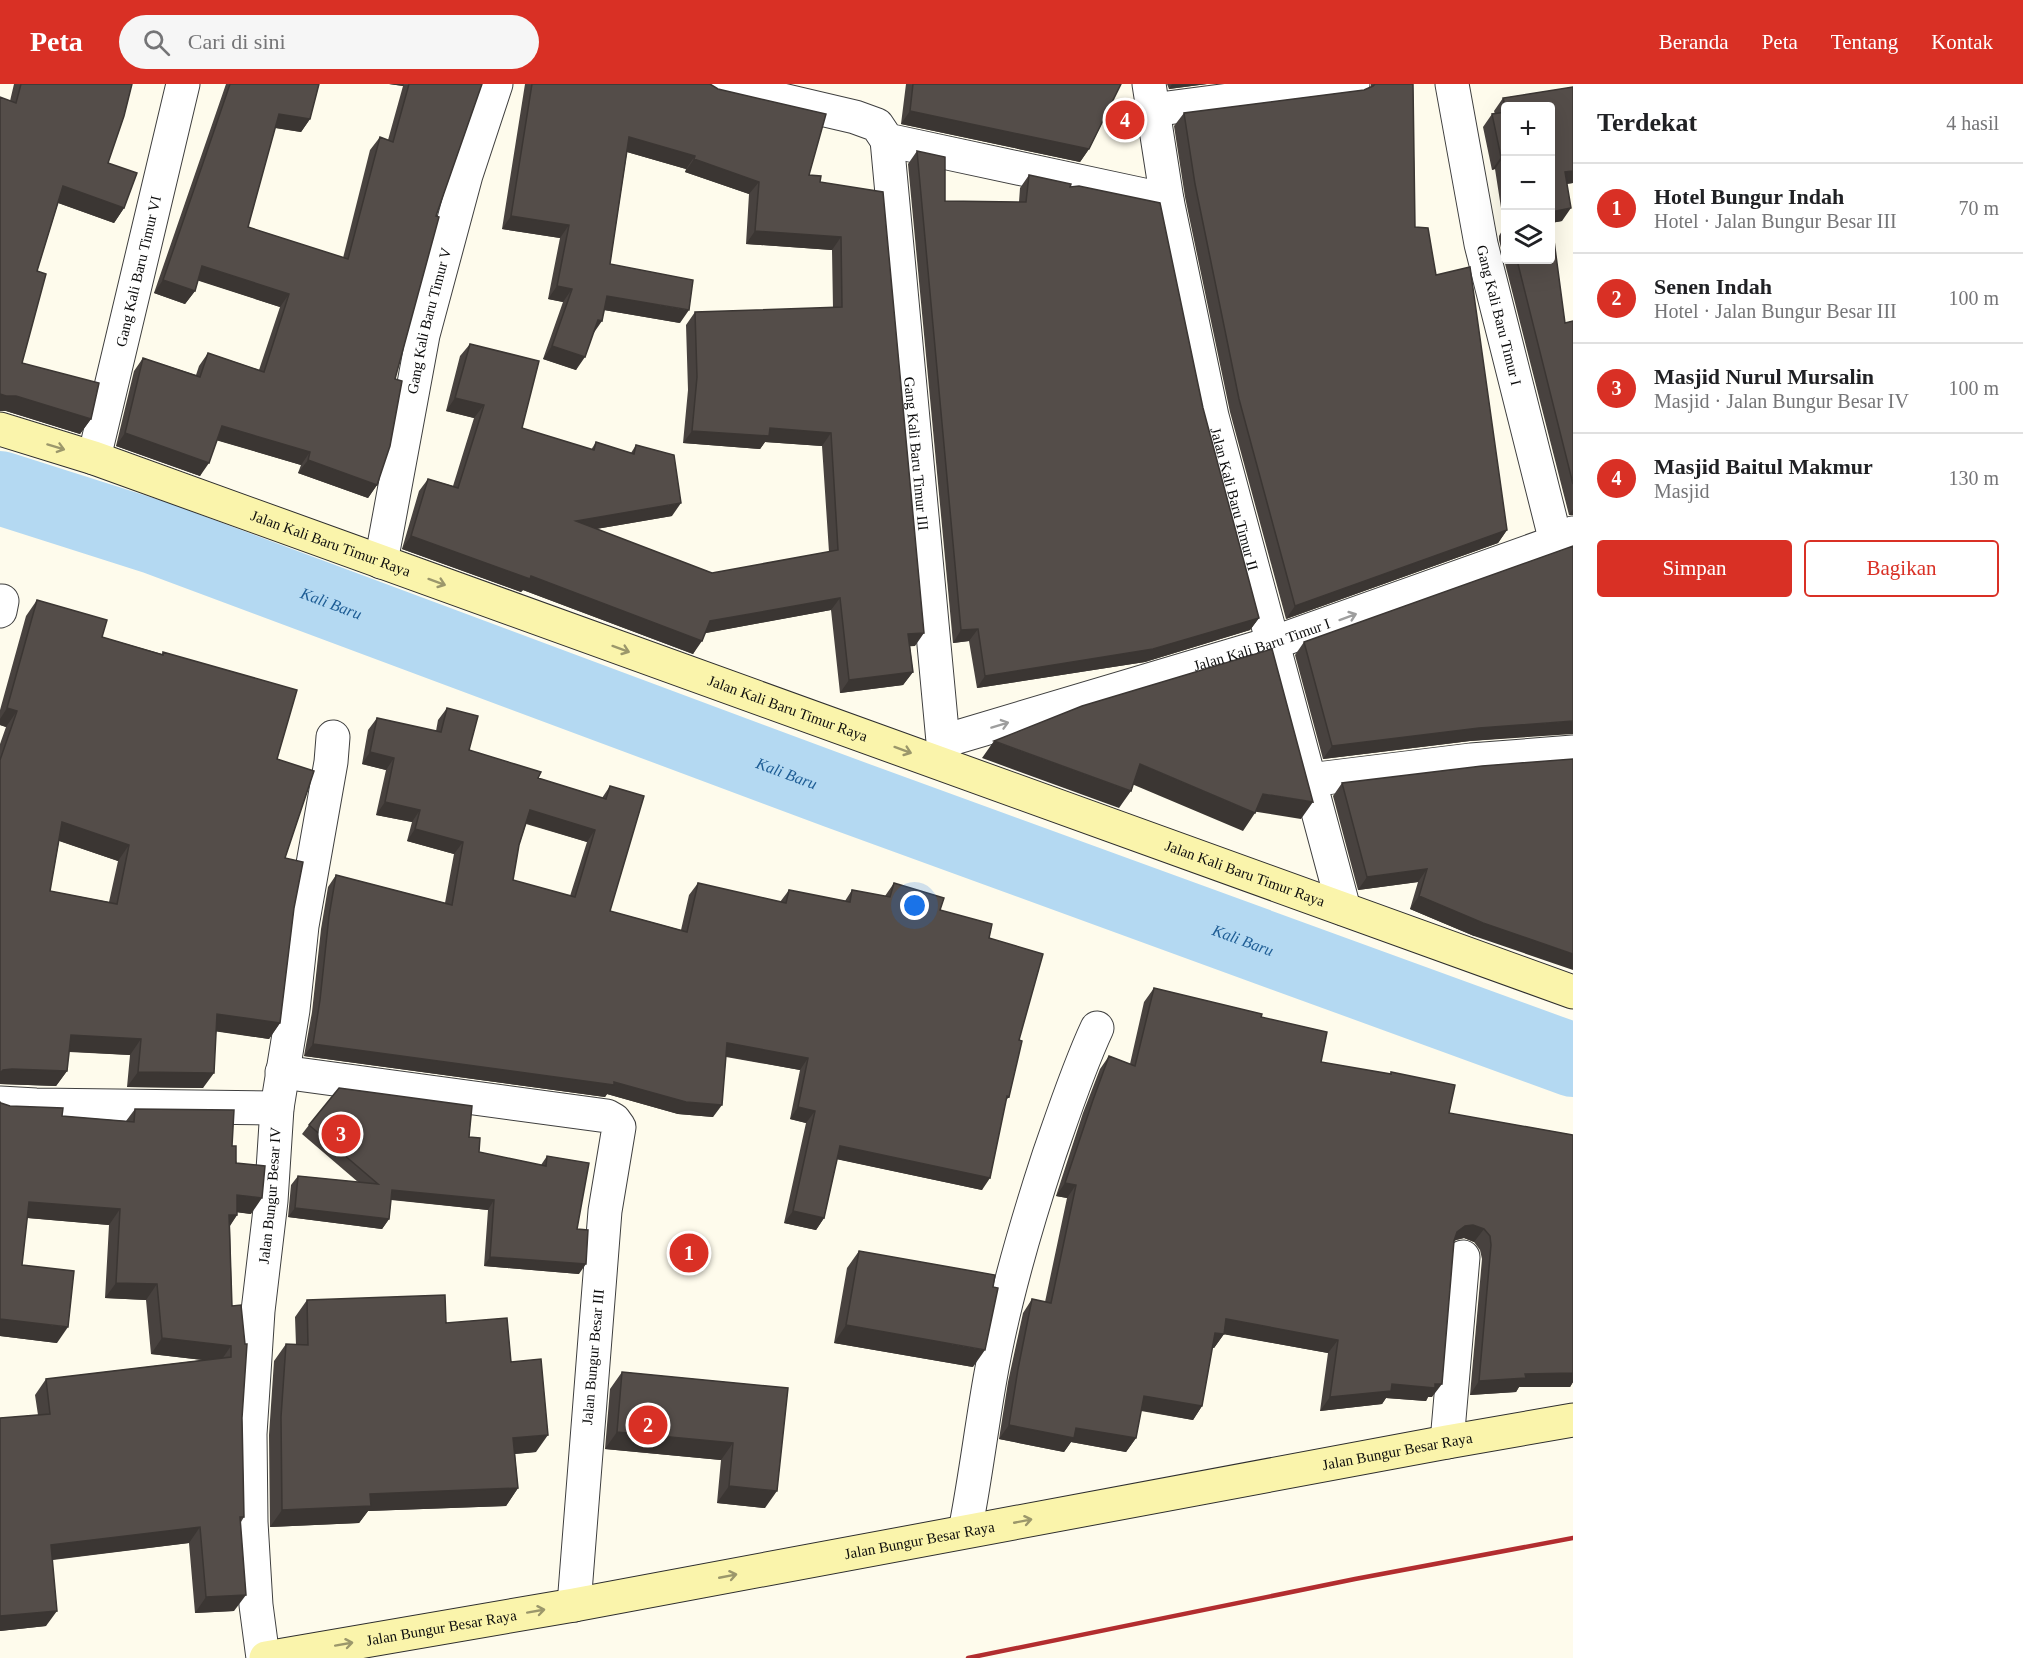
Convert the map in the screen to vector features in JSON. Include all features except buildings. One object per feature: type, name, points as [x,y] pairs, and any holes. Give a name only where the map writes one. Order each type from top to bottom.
[{"type":"street","name":"Gang Kali Baru Timur VI","points":[[94,458],[183,84]]},
{"type":"street","name":"Gang Kali Baru Timur V","points":[[381,562],[423,335],[466,175],[496,84]]},
{"type":"street","points":[[714,84],[866,121],[877,125],[887,140],[1167,200]]},
{"type":"street","points":[[1150,97],[1353,84]]},
{"type":"street","name":"Gang Kali Baru Timur I","points":[[1452,84],[1481,244],[1564,538]]},
{"type":"street","name":"Jalan Kali Baru Timur II","points":[[1150,97],[1167,200],[1212,416],[1344,909]]},
{"type":"street","name":"Gang Kali Baru Timur III","points":[[887,140],[945,754]]},
{"type":"street","name":"Jalan Kali Baru Timur Raya","points":[[0,429],[94,458],[381,562],[945,754],[1344,909],[1573,992]]},
{"type":"street","name":"Jalan Kali Baru Timur I","points":[[945,754],[1273,643],[1564,538]]},
{"type":"street","name":"Jalan Bungur Besar IV","points":[[265,1658],[256,1605],[251,1522],[250,1434],[258,1311],[271,1201],[277,1108],[293,1010],[302,926],[331,762],[333,737]]},
{"type":"street","points":[[1310,780],[1471,760],[1573,752]]},
{"type":"street","points":[[964,1532],[973,1492],[990,1377],[1011,1284],[1032,1206],[1082,1059],[1097,1028]]},
{"type":"street","name":"Jalan Bungur Besar III","points":[[282,1072],[607,1116],[619,1127],[605,1210],[574,1605]]},
{"type":"street","points":[[0,1103],[277,1108]]},
{"type":"street","points":[[1447,1442],[1463,1257]]},
{"type":"street","name":"Jalan Bungur Besar Raya","points":[[265,1658],[574,1605],[1573,1420]]},
{"type":"waterway","name":"Kali Baru","points":[[0,488],[157,538],[838,792],[1573,1060]]},
{"type":"railway","points":[[968,1658],[1355,1579],[1573,1538]]},
{"type":"place","name":"Masjid Baitul Makmur","points":[[1125,120]]},
{"type":"place","name":"Masjid Nurul Mursalin","points":[[341,1134]]},
{"type":"place","name":"Hotel Bungur Indah","points":[[689,1253]]},
{"type":"place","name":"Senen Indah","points":[[648,1425]]}]
